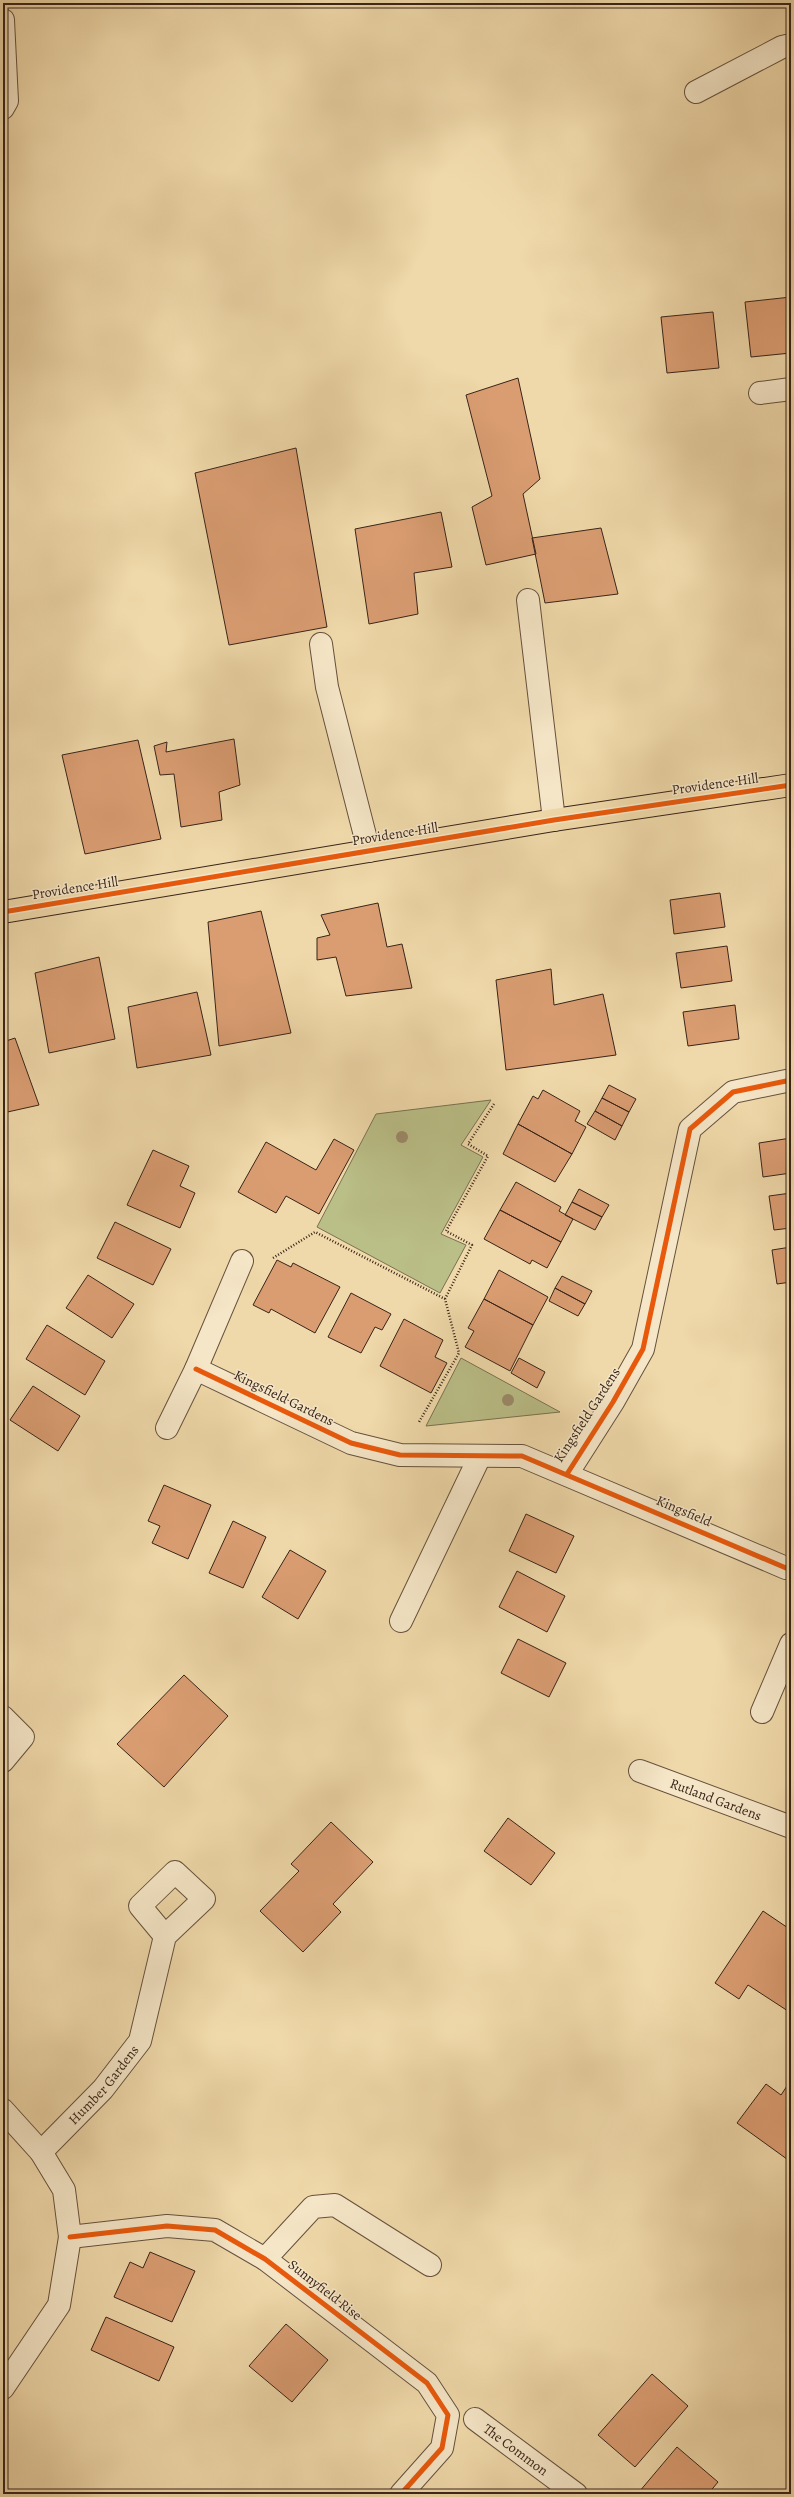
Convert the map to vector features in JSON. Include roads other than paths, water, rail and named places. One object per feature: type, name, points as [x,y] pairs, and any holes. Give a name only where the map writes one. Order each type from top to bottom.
[{"type":"main road","name":"Providence Hill","points":[[3,912],[554,820],[791,785]]},
{"type":"street","points":[[3,20],[8,101],[3,108]]},
{"type":"street","points":[[696,92],[782,47],[791,45]]},
{"type":"street","points":[[760,393],[791,389]]},
{"type":"street","points":[[528,600],[554,820]]},
{"type":"street","points":[[322,644],[327,687],[369,851]]},
{"type":"street","name":"Kingsfield Gardens","points":[[196,1369],[351,1443],[400,1455],[522,1456],[567,1474],[613,1402],[642,1349],[690,1129],[733,1092],[791,1080]]},
{"type":"street","points":[[167,1428],[196,1369],[242,1261]]},
{"type":"street","points":[[401,1621],[480,1456]]},
{"type":"street","name":"Kingsfield","points":[[567,1474],[786,1568],[791,1567]]},
{"type":"street","points":[[762,1712],[791,1644]]},
{"type":"street","points":[[3,1718],[23,1737],[3,1761]]},
{"type":"street","name":"Rutland Gardens","points":[[640,1771],[791,1827]]},
{"type":"street","name":"Humber Gardens","points":[[41,2152],[103,2089],[140,2041],[165,1936]]},
{"type":"street","points":[[3,2110],[41,2152],[64,2190],[70,2237],[59,2305],[3,2388]]},
{"type":"street","points":[[265,2259],[313,2207],[335,2206],[430,2265]]},
{"type":"street","name":"Sunnyfield Rise","points":[[70,2237],[168,2226],[215,2230],[265,2259],[427,2384],[448,2415],[442,2448],[401,2494]]},
{"type":"street","name":"The Common","points":[[475,2419],[576,2494]]}]
